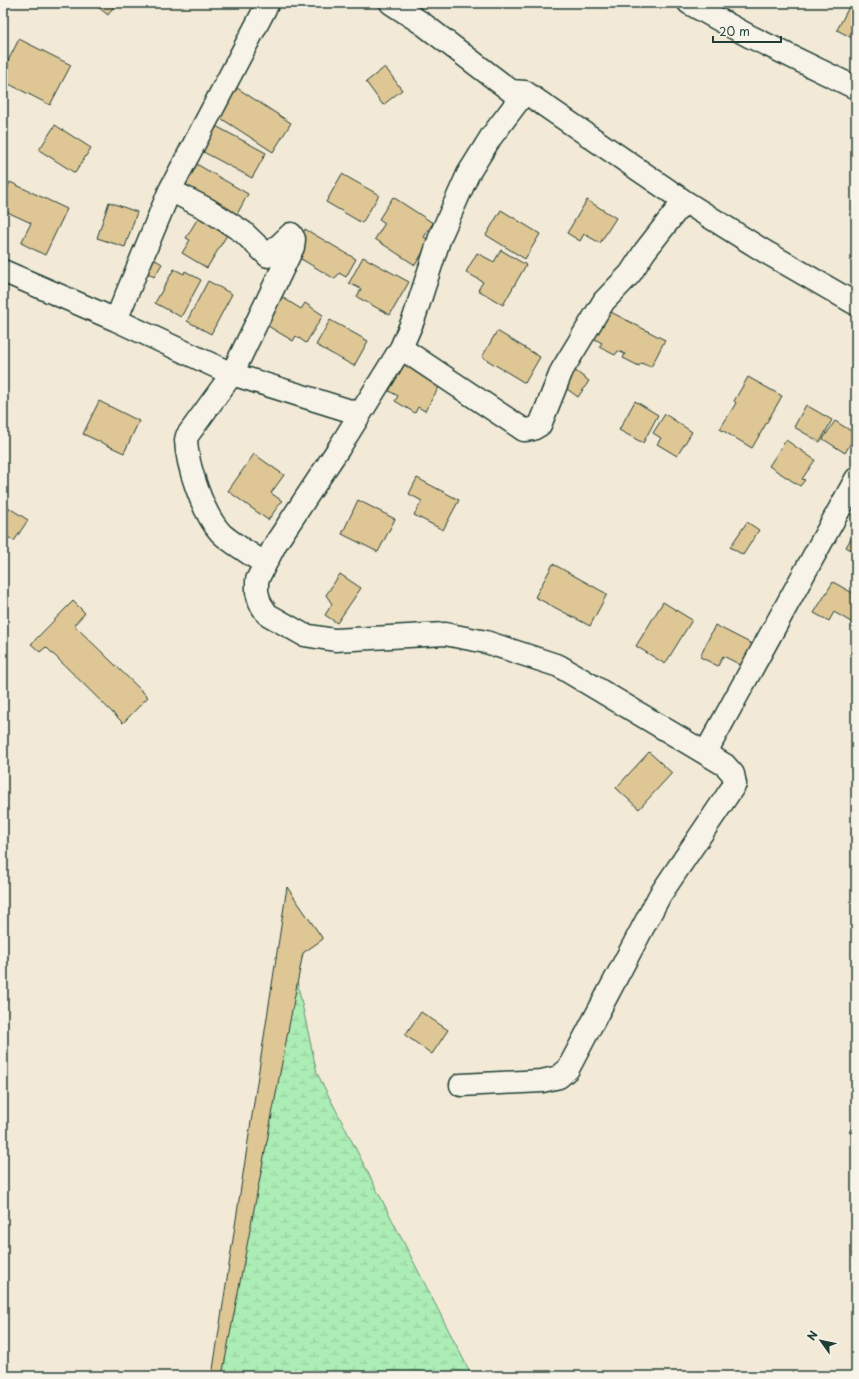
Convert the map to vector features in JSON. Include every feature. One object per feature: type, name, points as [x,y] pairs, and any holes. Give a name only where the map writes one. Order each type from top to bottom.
[{"type":"street","points":[[116,320],[170,190],[268,3]]},
{"type":"street","points":[[391,3],[423,24],[511,91],[525,92],[684,201],[764,251],[856,304]]},
{"type":"street","points":[[689,3],[749,36],[856,88]]},
{"type":"street","points":[[461,1086],[542,1081],[559,1077],[568,1069],[660,895],[735,784],[733,774],[725,765],[706,752],[559,666],[521,652],[486,642],[445,634],[334,640],[304,635],[267,614],[260,603],[257,592],[257,580],[265,564],[276,543],[401,348],[414,318],[440,237],[468,174],[490,137],[525,92]]},
{"type":"street","points":[[170,190],[243,232],[268,256],[291,234],[294,239],[293,247],[232,374],[187,436],[186,449],[191,472],[209,517],[220,533],[265,564]]},
{"type":"street","points":[[401,348],[524,430],[533,429],[540,425],[562,370],[604,301],[630,274],[645,251],[684,201]]},
{"type":"street","points":[[3,271],[116,320],[232,374],[360,414]]},
{"type":"street","points":[[706,752],[856,479]]},
{"type":"green space","points":[[290,949],[317,1073],[472,1376],[216,1376]]},
{"type":"building","points":[[93,3],[116,3],[108,15]]},
{"type":"building","points":[[851,3],[856,3],[856,40],[837,30]]},
{"type":"building","points":[[19,39],[71,65],[50,105],[3,81],[3,71]]},
{"type":"building","points":[[385,67],[402,90],[383,105],[366,82]]},
{"type":"building","points":[[237,88],[291,123],[273,152],[219,117]]},
{"type":"building","points":[[212,124],[266,153],[252,178],[198,149]]},
{"type":"building","points":[[55,125],[91,148],[75,173],[39,150]]},
{"type":"building","points":[[193,162],[248,194],[236,216],[180,183]]},
{"type":"building","points":[[342,174],[379,195],[362,223],[326,202]]},
{"type":"building","points":[[10,182],[67,209],[45,255],[21,243],[31,223],[3,210],[3,198]]},
{"type":"building","points":[[393,197],[433,223],[424,237],[430,241],[415,265],[375,239],[385,223],[379,219]]},
{"type":"building","points":[[587,200],[616,218],[600,243],[584,234],[580,241],[567,233]]},
{"type":"building","points":[[109,202],[137,212],[125,247],[97,238]]},
{"type":"building","points":[[501,210],[540,234],[525,259],[486,235]]},
{"type":"building","points":[[201,213],[230,230],[207,268],[182,253],[190,240],[186,238]]},
{"type":"building","points":[[305,229],[356,259],[346,277],[339,273],[335,279],[296,256],[298,243]]},
{"type":"building","points":[[501,250],[526,265],[503,305],[478,290],[483,282],[466,272],[477,253],[494,262]]},
{"type":"building","points":[[146,254],[162,264],[154,277],[138,267]]},
{"type":"building","points":[[363,257],[409,282],[390,315],[357,297],[361,289],[349,283]]},
{"type":"building","points":[[174,269],[184,274],[185,271],[201,280],[181,317],[155,303]]},
{"type":"building","points":[[208,281],[232,294],[211,334],[187,321]]},
{"type":"building","points":[[280,296],[301,309],[305,303],[323,315],[306,343],[296,336],[293,341],[263,323]]},
{"type":"building","points":[[605,309],[665,340],[651,367],[641,363],[639,366],[623,358],[625,354],[618,351],[615,355],[599,347],[602,343],[591,337]]},
{"type":"building","points":[[330,320],[368,341],[354,366],[316,345]]},
{"type":"building","points":[[497,331],[540,357],[525,383],[482,357]]},
{"type":"building","points":[[406,362],[442,382],[425,411],[418,407],[415,413],[395,401],[398,396],[389,391]]},
{"type":"building","points":[[570,367],[589,381],[578,397],[559,383]]},
{"type":"building","points":[[748,377],[782,396],[752,448],[720,429],[736,403],[734,401]]},
{"type":"building","points":[[99,401],[139,421],[124,453],[83,434]]},
{"type":"building","points":[[635,401],[658,415],[643,443],[619,430]]},
{"type":"building","points":[[806,405],[832,420],[820,442],[794,427]]},
{"type":"building","points":[[665,414],[692,432],[677,456],[657,444],[661,438],[653,433]]},
{"type":"building","points":[[835,421],[856,434],[845,453],[823,439]]},
{"type":"building","points":[[786,440],[815,460],[802,479],[805,480],[800,486],[769,466]]},
{"type":"building","points":[[254,454],[284,475],[271,493],[282,501],[268,520],[228,491]]},
{"type":"building","points":[[417,478],[459,500],[443,530],[414,515],[422,501],[409,494]]},
{"type":"building","points":[[358,500],[395,519],[378,552],[342,534]]},
{"type":"building","points":[[3,504],[28,520],[14,541],[3,534]]},
{"type":"building","points":[[747,522],[759,530],[743,555],[730,547]]},
{"type":"building","points":[[856,530],[856,553],[846,547]]},
{"type":"building","points":[[553,564],[607,594],[590,626],[535,597]]},
{"type":"building","points":[[340,574],[361,588],[337,623],[325,615],[332,604],[326,595]]},
{"type":"building","points":[[833,582],[856,595],[856,625],[834,612],[829,621],[814,613]]},
{"type":"building","points":[[73,601],[85,613],[74,625],[148,697],[123,723],[46,647],[40,652],[31,644]]},
{"type":"building","points":[[663,602],[692,620],[665,664],[636,646]]},
{"type":"building","points":[[715,625],[752,644],[741,665],[723,656],[718,666],[700,657]]},
{"type":"building","points":[[649,752],[672,773],[639,809],[616,788]]},
{"type":"building","points":[[287,887],[323,939],[303,953],[222,1376],[212,1376]]},
{"type":"building","points":[[421,1012],[448,1030],[432,1054],[405,1035]]},
{"type":"building","points":[[856,1122],[856,1137],[849,1132]]}]
